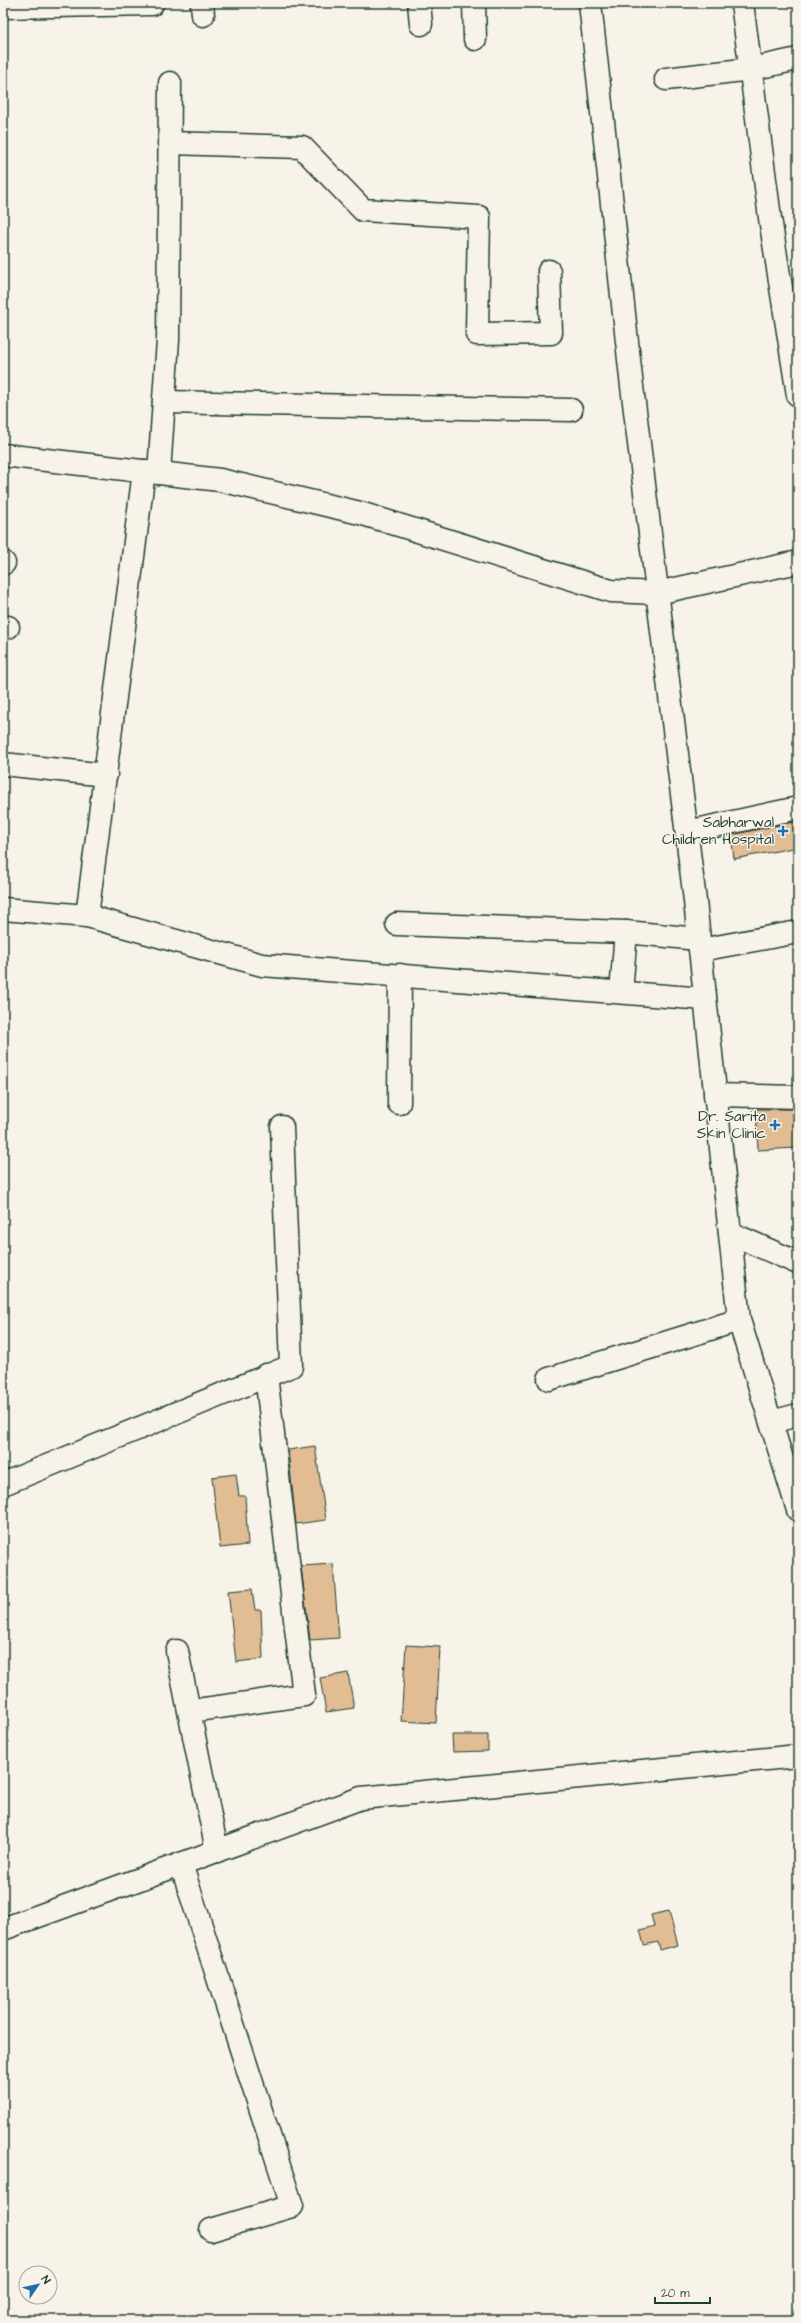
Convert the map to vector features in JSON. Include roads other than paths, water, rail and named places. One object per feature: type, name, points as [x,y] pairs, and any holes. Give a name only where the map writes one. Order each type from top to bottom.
[{"type":"street","points":[[474,3],[475,39]]},
{"type":"street","points":[[590,3],[631,378],[687,832],[739,1320],[798,1510]]},
{"type":"street","points":[[742,3],[770,218],[798,395]]},
{"type":"street","points":[[3,7],[63,4],[152,4]]},
{"type":"street","points":[[666,79],[751,70],[798,59]]},
{"type":"street","points":[[87,916],[106,775],[164,402],[168,340],[170,83]]},
{"type":"street","points":[[169,143],[302,147],[363,210],[479,217],[477,334],[551,333],[549,271]]},
{"type":"street","points":[[164,402],[571,410]]},
{"type":"street","points":[[3,455],[220,480],[352,511],[611,591],[657,593],[798,562]]},
{"type":"street","points":[[3,764],[106,775]]},
{"type":"street","points":[[687,832],[798,808]]},
{"type":"street","points":[[3,909],[87,916],[262,965],[705,999]]},
{"type":"street","points":[[397,924],[626,932],[699,944],[798,932]]},
{"type":"street","points":[[621,992],[626,932]]},
{"type":"street","points":[[399,1103],[400,975]]},
{"type":"street","points":[[716,1095],[798,1097]]},
{"type":"street","points":[[3,1484],[291,1366],[282,1126]]},
{"type":"street","points":[[730,1233],[798,1263]]},
{"type":"street","points":[[549,1379],[739,1320]]},
{"type":"street","points":[[190,1711],[304,1695],[266,1375]]},
{"type":"street","points":[[771,1422],[798,1416]]},
{"type":"street","points":[[177,1651],[217,1850]]},
{"type":"street","points":[[3,1929],[361,1798],[798,1756]]},
{"type":"street","points":[[180,1864],[292,2206],[211,2230]]},
{"type":"place","name":"Sabharwal Children Hospital","points":[[783,831]]},
{"type":"place","name":"Dr. Sarita Skin Clinic","points":[[775,1125]]}]
